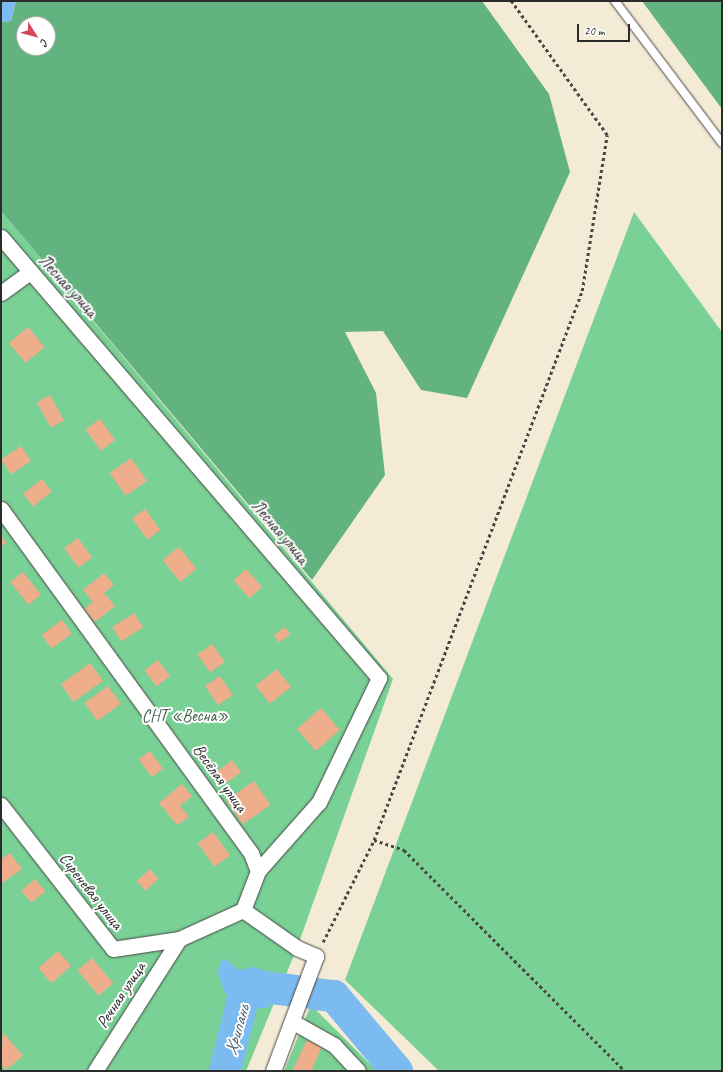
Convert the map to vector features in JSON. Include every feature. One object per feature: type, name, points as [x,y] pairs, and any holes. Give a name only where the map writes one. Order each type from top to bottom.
[{"type":"street","name":"Лесная улица","points":[[1,238],[379,678],[319,802],[258,871]]},
{"type":"street","points":[[1,293],[30,272]]},
{"type":"street","name":"Весёлая улица","points":[[1,510],[251,853],[258,871]]},
{"type":"street","name":"Сиреневая улица","points":[[1,805],[113,949],[179,939],[243,910]]},
{"type":"street","points":[[258,871],[243,910],[297,948],[316,956],[274,1071]]},
{"type":"street","name":"Речная улица","points":[[95,1071],[179,939]]},
{"type":"street","points":[[293,1022],[334,1045],[358,1071]]},
{"type":"lane","points":[[615,1],[722,143]]},
{"type":"path","points":[[316,956],[374,840],[582,291],[607,136],[511,1]]},
{"type":"path","points":[[374,840],[404,850],[625,1071]]},
{"type":"green space","points":[[16,1],[482,1],[549,94],[570,172],[467,398],[421,390],[383,331],[345,332],[376,393],[385,475],[312,580],[1,211],[1,22],[11,21]]},
{"type":"green space","points":[[642,1],[722,1],[722,109]]},
{"type":"green space","name":"СНТ «Весна»","points":[[1,211],[393,679],[297,948],[246,1071],[1,1071]]},
{"type":"green space","points":[[634,212],[722,332],[722,1071],[439,1071],[345,980]]},
{"type":"green space","points":[[311,1005],[377,1071],[284,1071]]},
{"type":"water","points":[[1,1],[16,1],[11,21],[1,22]]},
{"type":"water","points":[[223,958],[239,970],[255,967],[269,973],[275,988],[269,1008],[255,1008],[226,995],[217,972]]},
{"type":"building","points":[[28,327],[45,347],[26,363],[9,343]]},
{"type":"building","points":[[50,395],[64,420],[51,428],[37,402]]},
{"type":"building","points":[[100,419],[115,440],[101,451],[85,430]]},
{"type":"building","points":[[21,446],[31,461],[11,474],[1,459]]},
{"type":"building","points":[[131,458],[147,481],[126,496],[110,473]]},
{"type":"building","points":[[42,479],[52,492],[33,506],[23,494]]},
{"type":"building","points":[[145,509],[160,530],[147,539],[132,518]]},
{"type":"building","points":[[1,535],[6,543],[1,546]]},
{"type":"building","points":[[78,538],[92,557],[78,567],[64,548]]},
{"type":"building","points":[[179,547],[197,569],[180,582],[163,560]]},
{"type":"building","points":[[246,569],[262,587],[249,598],[233,580]]},
{"type":"building","points":[[23,572],[41,595],[28,605],[10,582]]},
{"type":"building","points":[[104,573],[114,585],[104,593],[115,606],[95,622],[84,609],[93,602],[83,590]]},
{"type":"building","points":[[134,613],[143,627],[121,641],[112,627]]},
{"type":"building","points":[[62,620],[72,634],[52,648],[42,635]]},
{"type":"building","points":[[285,627],[290,634],[279,643],[274,635]]},
{"type":"building","points":[[212,644],[225,662],[210,672],[197,655]]},
{"type":"building","points":[[158,660],[170,676],[156,686],[144,670]]},
{"type":"building","points":[[90,663],[103,681],[74,702],[61,684]]},
{"type":"building","points":[[277,669],[291,687],[270,704],[256,686]]},
{"type":"building","points":[[220,676],[233,695],[218,705],[205,686]]},
{"type":"building","points":[[108,686],[121,704],[97,721],[85,703]]},
{"type":"building","points":[[321,708],[340,730],[316,751],[297,729]]},
{"type":"building","points":[[150,751],[163,769],[152,777],[139,759]]},
{"type":"building","points":[[232,760],[241,772],[226,783],[217,771]]},
{"type":"building","points":[[254,781],[271,805],[243,824],[226,801]]},
{"type":"building","points":[[182,784],[192,796],[180,806],[189,817],[177,825],[159,803]]},
{"type":"building","points":[[213,832],[230,855],[215,867],[198,843]]},
{"type":"building","points":[[10,853],[22,869],[1,884],[1,859]]},
{"type":"building","points":[[150,869],[159,879],[145,891],[137,881]]},
{"type":"building","points":[[35,879],[45,891],[31,903],[21,891]]},
{"type":"building","points":[[58,951],[71,966],[51,983],[38,968]]},
{"type":"building","points":[[92,958],[113,983],[99,995],[77,970]]},
{"type":"building","points":[[3,1032],[23,1056],[6,1070],[1,1064]]},
{"type":"building","points":[[307,1040],[322,1047],[312,1069],[317,1071],[292,1071]]},
{"type":"waterway","name":"Хрипань","points":[[225,1071],[242,1003],[255,986],[296,991]]},
{"type":"waterway","name":"Хрипань","points":[[314,994],[334,996],[397,1071]]}]
